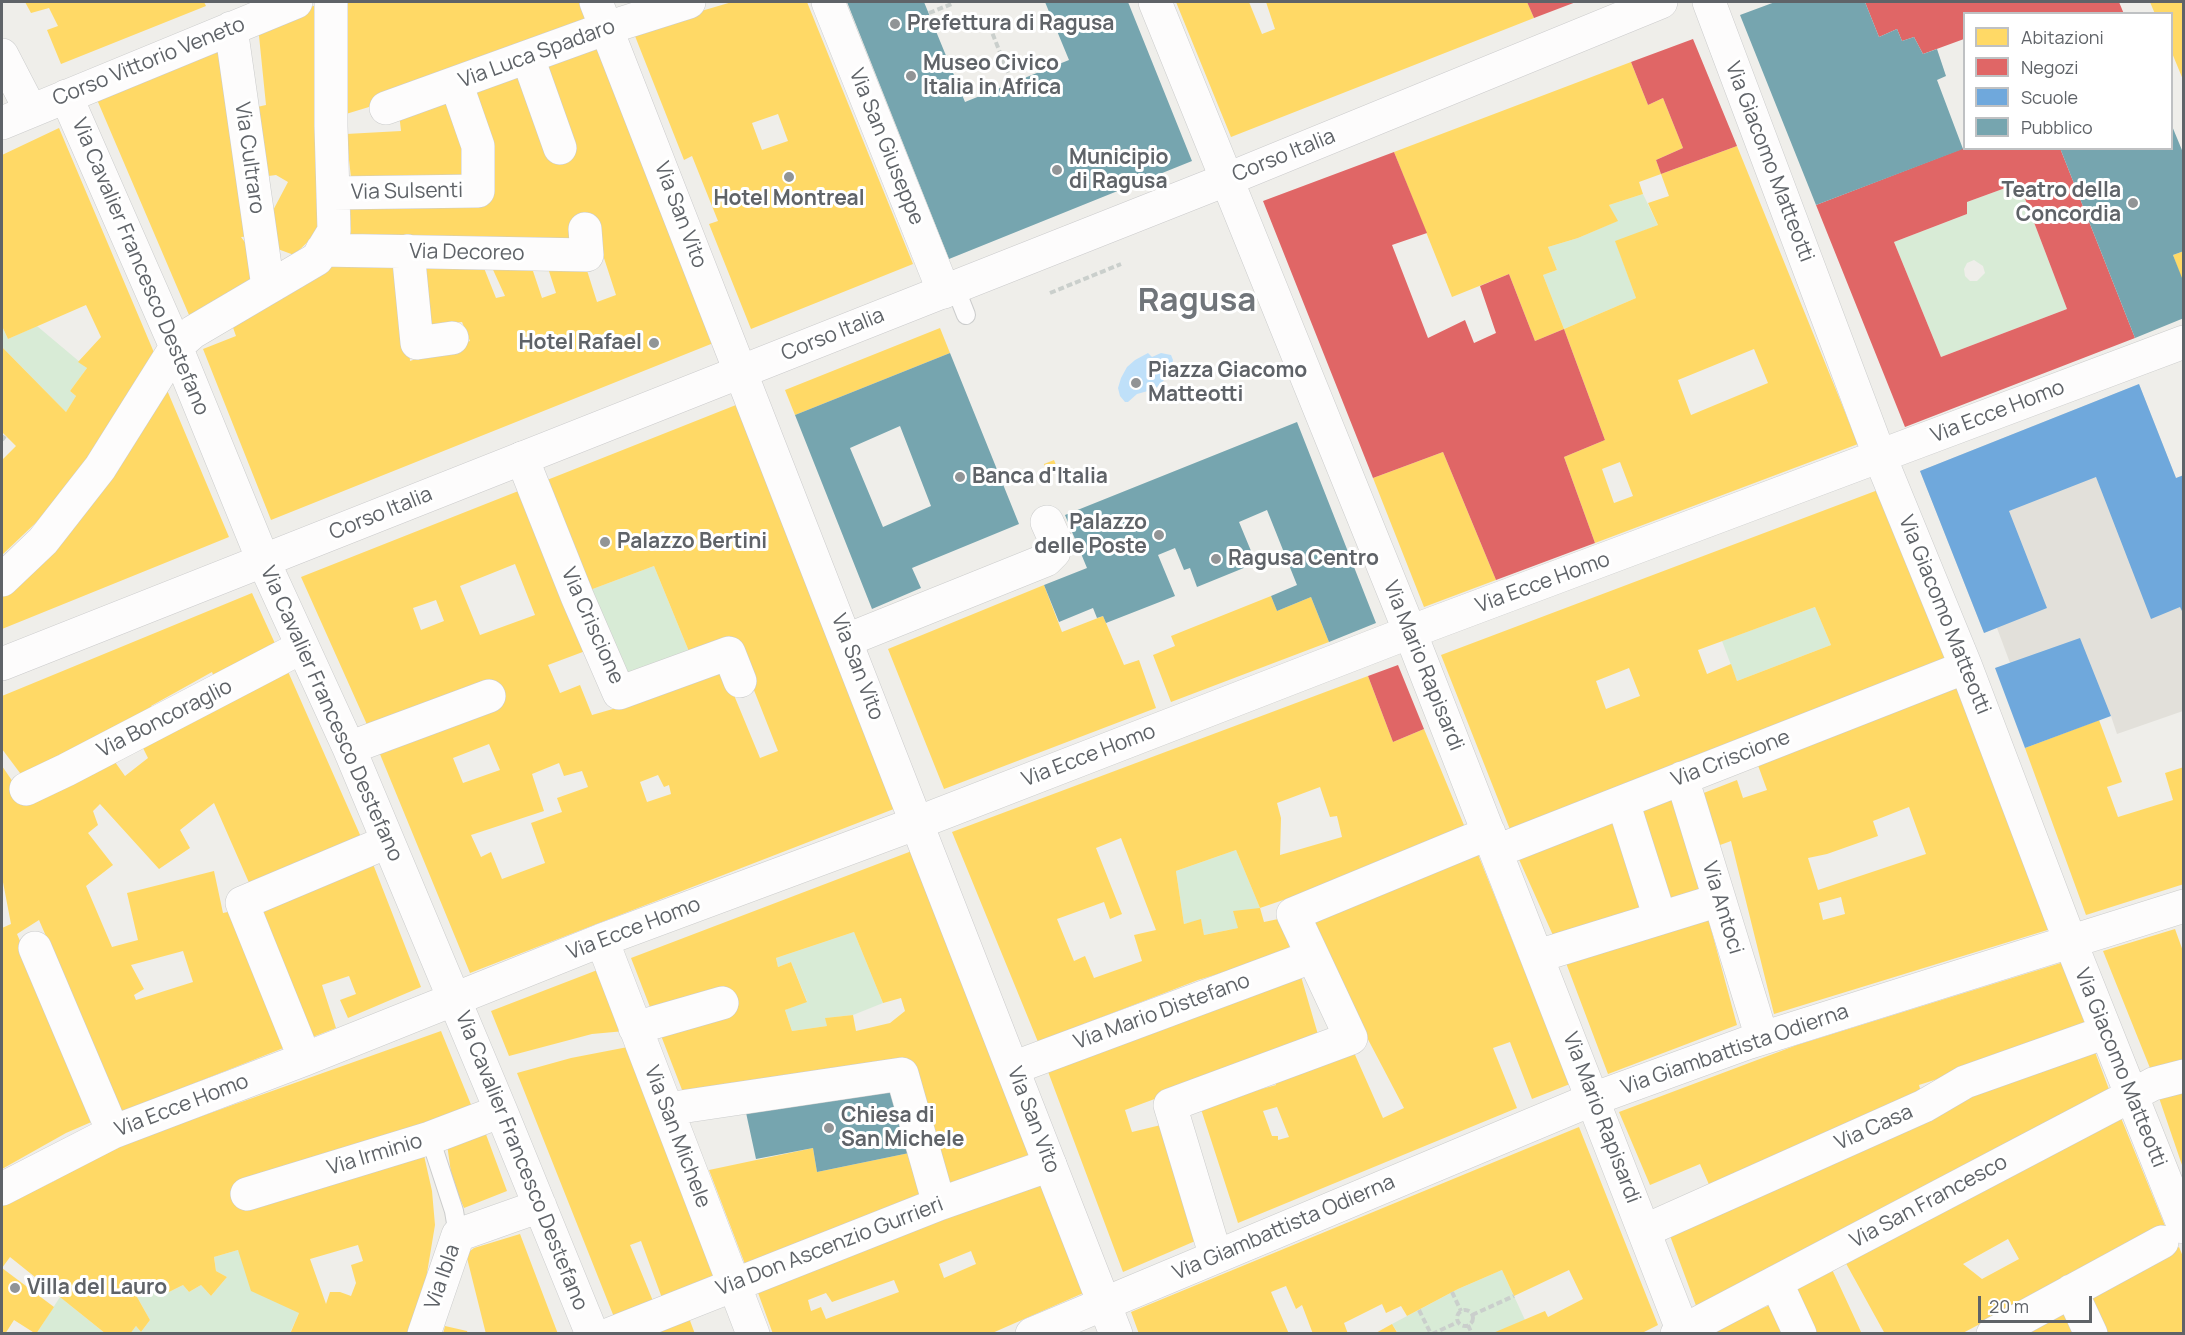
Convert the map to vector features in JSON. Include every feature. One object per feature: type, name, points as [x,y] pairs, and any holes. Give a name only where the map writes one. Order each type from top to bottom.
[{"type":"street","name":"Corso Vittorio Veneto","points":[[2,123],[234,18],[296,2]]},
{"type":"street","points":[[2,580],[43,541],[100,468],[176,347],[193,333],[317,259],[334,231],[332,2]]},
{"type":"street","name":"Via Luca Spadaro","points":[[386,108],[528,58],[602,15],[689,2]]},
{"type":"street","name":"Via San Giuseppe","points":[[828,2],[955,298]]},
{"type":"street","name":"Via Mario Rapisardi","points":[[1155,2],[1493,842],[1644,1231],[1681,1333]]},
{"type":"street","name":"Corso Italia","points":[[2,664],[741,372],[955,298],[1228,179],[1661,2]]},
{"type":"street","name":"Via Giacomo Matteotti","points":[[1709,2],[1880,457],[1966,667],[2131,1096],[2173,1235]]},
{"type":"street","name":"Via San Vito","points":[[602,15],[1116,1334]]},
{"type":"street","name":"Via Cultraro","points":[[234,18],[268,287]]},
{"type":"street","points":[[2,55],[31,111]]},
{"type":"street","points":[[528,58],[560,148]]},
{"type":"street","name":"Via Sulsenti","points":[[333,193],[478,191],[478,146],[456,83]]},
{"type":"street","name":"Via Cavalier Francesco Destefano","points":[[66,96],[176,347],[263,560],[349,748],[592,1334]]},
{"type":"street","name":"Via Decoreo","points":[[322,250],[586,255],[585,229]]},
{"type":"street","points":[[408,251],[417,343],[452,338]]},
{"type":"street","name":"Via Ecce Homo","points":[[2,1189],[113,1132],[305,1059],[602,940],[917,823],[1410,632],[1880,457],[2182,348]]},
{"type":"street","name":"Via Criscione","points":[[522,458],[577,596],[619,693],[729,652],[740,681]]},
{"type":"street","points":[[847,640],[1046,560],[1054,552],[1055,546],[1055,540],[1047,522]]},
{"type":"street","name":"Via Boncoraglio","points":[[26,789],[302,647]]},
{"type":"street","name":"Via Criscione","points":[[1311,957],[1293,914],[1493,842],[1623,802],[1966,667]]},
{"type":"street","points":[[349,748],[489,696]]},
{"type":"street","name":"Via Antoci","points":[[1682,778],[1762,1038]]},
{"type":"street","points":[[1623,802],[1660,918]]},
{"type":"street","points":[[305,1059],[242,903],[387,842]]},
{"type":"street","points":[[1538,956],[1719,900]]},
{"type":"street","name":"Via Giambattista Odierna","points":[[1032,1334],[1593,1100],[1762,1038],[2070,941],[2182,911]]},
{"type":"street","name":"Via San Michele","points":[[602,940],[753,1334]]},
{"type":"street","points":[[35,948],[113,1132]]},
{"type":"street","points":[[1216,1257],[1170,1105],[1351,1038],[1311,957]]},
{"type":"street","name":"Via Mario Distefano","points":[[1012,1068],[1311,957]]},
{"type":"street","points":[[635,1028],[722,1003]]},
{"type":"street","name":"Via Casa","points":[[1644,1231],[1924,1106],[1965,1082],[2106,1032]]},
{"type":"street","points":[[667,1109],[902,1074],[939,1204]]},
{"type":"street","name":"Via San Francesco","points":[[1681,1333],[2153,1084],[2184,1076]]},
{"type":"street","name":"Via Irminio","points":[[247,1194],[430,1138],[501,1111]]},
{"type":"street","name":"Via Don Ascenzio Gurrieri","points":[[610,1334],[939,1204],[1050,1165]]},
{"type":"street","name":"Via Ibla","points":[[424,1334],[458,1235],[540,1206]]},
{"type":"street","points":[[1993,1334],[2173,1235]]},
{"type":"street","points":[[1776,1282],[1800,1334]]},
{"type":"street","points":[[2071,1291],[2091,1334]]},
{"type":"lane","points":[[430,1138],[454,1211],[458,1235]]},
{"type":"path","points":[[929,13],[954,3]]},
{"type":"path","points":[[986,17],[1012,83]]},
{"type":"path","points":[[1050,293],[1120,264]]},
{"type":"path","points":[[1452,1292],[1461,1311]]},
{"type":"path","points":[[1472,1315],[1514,1296]]},
{"type":"path","points":[[1465,1309],[1472,1315],[1472,1321],[1468,1325],[1460,1325],[1458,1322],[1457,1316],[1465,1309]]},
{"type":"path","points":[[1419,1310],[1432,1334],[1458,1322]]},
{"type":"path","points":[[1468,1325],[1472,1334]]},
{"type":"shaded area","points":[[2139,384],[2176,478],[2183,475],[2183,711],[2117,734],[2111,716],[2010,663],[1997,628],[1984,633],[1920,471]]},
{"type":"green space","points":[[2019,183],[2067,309],[1941,357],[1894,242],[1967,214],[1967,202]],"holes":[[[1974,260],[1983,266],[1985,273],[1977,281],[1970,281],[1965,276],[1964,269],[1967,263]]]},
{"type":"green space","points":[[1643,194],[1658,225],[1616,242],[1636,298],[1564,329],[1543,275],[1557,270],[1548,247],[1578,238],[1617,221],[1609,205]]},
{"type":"green space","points":[[2,326],[8,339],[37,326],[87,368],[70,391],[76,396],[66,412],[2,347]]},
{"type":"green space","points":[[654,566],[690,654],[618,681],[582,593]]},
{"type":"green space","points":[[1815,607],[1831,645],[1737,681],[1722,641]]},
{"type":"green space","points":[[1236,850],[1260,908],[1238,928],[1204,935],[1201,920],[1184,924],[1176,871]]},
{"type":"green space","points":[[854,932],[883,1003],[853,1015],[826,1018],[827,1026],[792,1031],[785,1010],[807,1001],[791,962],[778,967],[776,958]]},
{"type":"green space","points":[[238,1250],[299,1313],[290,1333],[130,1334],[136,1326],[141,1332],[150,1320],[137,1297],[159,1280],[169,1292],[183,1285],[189,1292],[201,1285],[211,1296],[227,1277],[216,1271],[214,1257]]},
{"type":"green space","points":[[1502,1270],[1525,1320],[1493,1334],[1398,1333],[1392,1324],[1458,1289]]},
{"type":"green space","points":[[60,1297],[106,1334],[36,1334]]},
{"type":"water","points":[[1148,353],[1152,357],[1161,353],[1171,355],[1173,360],[1170,374],[1155,389],[1137,394],[1125,402],[1118,388],[1121,378],[1127,367]]},
{"type":"building: Abitazioni","points":[[25,2],[204,2],[206,6],[61,64],[47,30],[58,26],[49,8],[31,13]]},
{"type":"building: Abitazioni","points":[[339,2],[584,2],[593,25],[405,96],[346,114]]},
{"type":"building: Abitazioni","points":[[732,2],[807,2],[913,264],[751,329],[709,224],[718,221],[692,156],[684,160],[633,31]],"holes":[[[778,114],[788,141],[762,150],[752,123]]]},
{"type":"building: Abitazioni","points":[[1176,2],[1249,2],[1262,34],[1275,29],[1266,2],[1527,2],[1534,18],[1231,137]]},
{"type":"building: Abitazioni","points":[[2150,2],[2184,2],[2184,82],[2173,55],[2173,12],[2154,12]]},
{"type":"building: Abitazioni","points":[[316,5],[324,207],[317,233],[294,255],[275,248],[269,218],[288,182],[276,175],[261,177],[248,109],[266,105],[258,26]]},
{"type":"building: Abitazioni","points":[[221,41],[255,236],[241,237],[250,249],[257,288],[192,322],[95,95]]},
{"type":"building: Abitazioni","points":[[602,44],[716,342],[271,520],[203,349],[236,336],[231,322],[325,266],[404,262],[410,361],[470,341],[462,322],[422,327],[417,263],[482,263],[496,298],[505,296],[489,261],[531,265],[542,298],[556,293],[546,262],[585,264],[597,302],[616,295],[590,215],[575,248],[351,244],[350,201],[487,204],[469,89]]},
{"type":"building: Abitazioni","points":[[1631,62],[1648,105],[1663,98],[1683,148],[1656,160],[1661,174],[1639,182],[1643,194],[1609,205],[1618,221],[1578,238],[1548,247],[1557,270],[1543,275],[1564,329],[1535,341],[1509,274],[1452,297],[1394,152]]},
{"type":"building: Abitazioni","points":[[452,101],[470,178],[352,186],[346,134],[401,131],[399,113]]},
{"type":"building: Abitazioni","points":[[59,128],[158,362],[67,493],[2,555],[2,460],[16,446],[2,432],[2,347],[66,412],[76,396],[70,391],[87,368],[78,362],[101,337],[86,305],[8,339],[2,326],[2,155]]},
{"type":"building: Abitazioni","points":[[1737,146],[1858,444],[1595,543],[1564,457],[1605,440],[1564,329],[1636,298],[1615,241],[1658,225],[1648,203],[1669,196],[1661,174]],"holes":[[[1754,349],[1768,383],[1691,415],[1678,380]],[[1620,462],[1633,496],[1614,503],[1602,469]]]},
{"type":"building: Abitazioni","points":[[2184,251],[2184,283],[2183,283],[2173,255]]},
{"type":"building: Abitazioni","points":[[940,328],[950,353],[795,415],[785,390]]},
{"type":"building: Abitazioni","points":[[167,390],[229,537],[2,629],[2,590]]},
{"type":"building: Abitazioni","points":[[741,403],[899,807],[470,973],[377,747],[301,577],[526,488],[588,650],[548,665],[560,693],[580,685],[592,715],[644,700],[724,671],[760,758],[778,751],[733,637],[690,654],[654,566],[582,593],[537,484]],"holes":[[[664,531],[667,538],[650,545],[647,537]],[[515,564],[535,615],[480,635],[460,586]],[[436,600],[444,621],[421,630],[413,608]],[[489,744],[500,770],[463,783],[453,758]],[[559,763],[564,776],[582,771],[588,787],[557,798],[562,812],[531,823],[545,863],[502,879],[491,852],[481,857],[471,835],[544,811],[532,774]],[[658,775],[664,787],[669,785],[671,794],[647,802],[640,782]]]},
{"type":"building: Abitazioni","points":[[1443,452],[1496,580],[1424,607],[1373,478]]},
{"type":"building: Abitazioni","points":[[1054,460],[1058,470],[1048,475],[1044,464]]},
{"type":"building: Abitazioni","points":[[1878,490],[1947,660],[1511,832],[1441,655]],"holes":[[[1815,607],[1831,645],[1737,681],[1731,664],[1707,674],[1698,650]],[[1629,668],[1640,696],[1606,709],[1596,681]]]},
{"type":"building: Abitazioni","points":[[1044,585],[1062,632],[1103,616],[1124,665],[1139,660],[1156,708],[944,789],[888,649]]},
{"type":"building: Abitazioni","points":[[252,593],[278,650],[217,684],[212,672],[151,706],[156,719],[110,755],[125,776],[148,758],[139,740],[286,667],[361,837],[250,885],[214,803],[180,830],[190,848],[159,869],[100,804],[93,811],[98,825],[88,833],[113,865],[86,886],[112,947],[138,940],[127,893],[214,871],[223,913],[237,910],[291,1045],[122,1112],[39,920],[17,934],[96,1120],[66,1133],[2,1169],[2,928],[11,924],[2,877],[2,766],[24,798],[35,793],[2,749],[2,696]],"holes":[[[183,951],[193,982],[136,1000],[134,995],[144,989],[131,965]]]},
{"type":"building: Abitazioni","points":[[1271,596],[1277,611],[1311,597],[1329,642],[1171,702],[1153,655],[1175,646],[1171,636]]},
{"type":"building: Abitazioni","points":[[1368,676],[1393,742],[1424,729],[1466,830],[1408,857],[1260,908],[1264,922],[1283,918],[1291,952],[1198,980],[1038,1042],[952,832]],"holes":[[[1320,787],[1330,817],[1337,816],[1342,837],[1280,855],[1281,818],[1277,803]],[[1121,838],[1156,930],[1134,935],[1142,961],[1094,978],[1085,956],[1074,961],[1057,919],[1104,902],[1110,919],[1122,914],[1096,848]],[[1236,850],[1260,908],[1233,911],[1238,928],[1204,935],[1201,919],[1184,924],[1176,871]]]},
{"type":"building: Abitazioni","points":[[1957,683],[2054,928],[1774,1014],[1731,841],[1712,848],[1696,796],[1737,780],[1743,798],[1767,790],[1756,760]],"holes":[[[1909,807],[1926,854],[1818,890],[1808,858],[1827,854],[1878,836],[1873,821]],[[1841,897],[1845,914],[1823,920],[1819,903]]]},
{"type":"building: Abitazioni","points":[[2099,720],[2122,782],[2107,787],[2118,817],[2173,800],[2165,773],[2184,767],[2184,884],[2086,915],[2025,748]]},
{"type":"building: Abitazioni","points":[[1678,792],[1708,892],[1664,906],[1632,811]]},
{"type":"building: Abitazioni","points":[[1619,816],[1650,909],[1556,942],[1517,855]]},
{"type":"building: Abitazioni","points":[[917,849],[1035,1155],[938,1191],[907,1067],[684,1095],[631,958]],"holes":[[[854,932],[883,1003],[901,998],[905,1011],[890,1023],[856,1031],[853,1015],[825,1018],[827,1026],[792,1031],[785,1010],[807,1002],[791,962],[778,967],[776,958]]]},
{"type":"building: Abitazioni","points":[[1477,852],[1570,1084],[1532,1099],[1510,1042],[1493,1048],[1517,1108],[1238,1223],[1200,1106],[1276,1085],[1271,1073],[1352,1048],[1383,1118],[1404,1108],[1307,923]],"holes":[[[1277,1107],[1289,1137],[1278,1140],[1278,1136],[1272,1136],[1263,1111]]]},
{"type":"building: Abitazioni","points":[[373,864],[421,987],[348,1018],[340,1000],[356,994],[349,976],[322,985],[336,1028],[305,1040],[254,912]]},
{"type":"building: Abitazioni","points":[[1707,914],[1737,1025],[1608,1074],[1563,955]]},
{"type":"building: Abitazioni","points":[[2175,929],[2184,954],[2184,1065],[2152,1073],[2103,951]]},
{"type":"building: Abitazioni","points":[[2064,962],[2087,1030],[1919,1085],[1923,1099],[1711,1189],[1700,1164],[1650,1185],[1619,1112],[1797,1045]]},
{"type":"building: Abitazioni","points":[[600,969],[625,1031],[592,1034],[509,1056],[491,1011]]},
{"type":"building: Abitazioni","points":[[1300,973],[1319,1038],[1125,1110],[1132,1132],[1165,1124],[1200,1239],[1123,1272],[1047,1069]]},
{"type":"building: Abitazioni","points":[[441,1031],[472,1107],[230,1191],[235,1204],[423,1151],[432,1191],[435,1225],[424,1291],[409,1334],[290,1334],[299,1313],[251,1291],[238,1250],[214,1257],[216,1271],[227,1277],[211,1296],[201,1285],[189,1292],[183,1285],[169,1292],[159,1280],[137,1297],[150,1320],[141,1332],[136,1326],[130,1334],[106,1334],[10,1257],[2,1268],[2,1206],[54,1181],[74,1168],[140,1138]],"holes":[[[358,1245],[363,1261],[351,1265],[356,1283],[351,1296],[340,1292],[330,1292],[326,1304],[310,1259]]]},
{"type":"building: Abitazioni","points":[[2092,1044],[2110,1092],[1698,1311],[1669,1233],[1852,1146]]},
{"type":"building: Abitazioni","points":[[633,1046],[722,1277],[662,1298],[641,1241],[630,1245],[653,1301],[614,1317],[517,1073],[571,1058]]},
{"type":"building: Abitazioni","points":[[2184,1086],[2184,1168],[2183,1168],[2157,1092]]},
{"type":"building: Abitazioni","points":[[2119,1113],[2165,1226],[1961,1334],[1885,1334],[1843,1258]],"holes":[[[2008,1239],[2019,1259],[1982,1279],[1963,1264]]]},
{"type":"building: Abitazioni","points":[[1579,1127],[1658,1325],[1640,1334],[1493,1333],[1545,1311],[1548,1317],[1583,1299],[1569,1270],[1514,1296],[1502,1270],[1458,1289],[1407,1316],[1401,1306],[1386,1313],[1382,1304],[1344,1323],[1348,1334],[1313,1334],[1302,1305],[1296,1309],[1286,1286],[1271,1292],[1289,1334],[1139,1334],[1131,1312]]},
{"type":"building: Abitazioni","points":[[484,1129],[507,1191],[464,1208],[452,1180],[447,1144]]},
{"type":"building: Abitazioni","points":[[813,1148],[817,1172],[914,1152],[925,1195],[745,1264],[709,1170]]},
{"type":"building: Abitazioni","points":[[1047,1178],[1088,1291],[990,1334],[773,1334],[757,1290]],"holes":[[[971,1251],[976,1264],[944,1278],[939,1264]],[[894,1280],[899,1292],[826,1319],[821,1307],[811,1311],[808,1300],[826,1293],[832,1302]]]},
{"type":"building: Abitazioni","points":[[520,1234],[558,1334],[486,1334],[466,1254],[474,1248]]},
{"type":"building: Abitazioni","points":[[2179,1247],[2184,1259],[2184,1334],[2100,1334],[2083,1298]]},
{"type":"building: Abitazioni","points":[[1830,1265],[1862,1334],[1812,1334],[1789,1287]]},
{"type":"building: Abitazioni","name":"Villa del Lauro","points":[[2,1268],[54,1307],[36,1334],[14,1320],[5,1334],[2,1334]]},
{"type":"building: Abitazioni","points":[[1775,1303],[1788,1334],[1711,1334],[1710,1330]]},
{"type":"building: Abitazioni","points":[[2070,1309],[2082,1334],[2025,1334]]},
{"type":"building: Abitazioni","points":[[689,1318],[695,1334],[648,1334]]},
{"type":"building: Abitazioni","points":[[1392,1324],[1398,1334],[1374,1334]]},
{"type":"building: Abitazioni","points":[[445,1326],[467,1331],[468,1334],[443,1334]]},
{"type":"building: Negozi","points":[[1527,2],[1576,2],[1534,18]]},
{"type":"building: Negozi","points":[[1865,2],[2119,2],[2123,12],[1963,12],[1963,39],[1923,54],[1914,37],[1902,41],[1897,29],[1879,37]]},
{"type":"building: Negozi","points":[[1693,39],[1737,146],[1661,174],[1656,160],[1683,148],[1663,98],[1648,105],[1631,62]]},
{"type":"building: Negozi","points":[[1963,148],[2061,150],[2135,338],[1905,427],[1816,205]],"holes":[[[2019,183],[2067,309],[1941,357],[1894,242],[1967,214],[1967,202]]]},
{"type":"building: Negozi","points":[[1394,152],[1427,233],[1392,245],[1428,338],[1465,320],[1474,343],[1496,333],[1480,286],[1509,274],[1535,341],[1564,329],[1605,440],[1564,457],[1595,543],[1496,580],[1443,452],[1373,478],[1263,201]]},
{"type":"building: Negozi","points":[[1398,665],[1424,729],[1393,742],[1368,676]]},
{"type":"building: Scuole","points":[[2139,384],[2176,478],[2184,475],[2184,615],[2180,607],[2151,619],[2096,477],[2009,511],[2047,608],[1984,633],[1920,471]]},
{"type":"building: Scuole","points":[[2080,638],[2111,716],[2025,748],[1995,668]]},
{"type":"building: Pubblico","points":[[847,2],[924,2],[965,102],[1069,60],[1045,2],[1128,2],[1192,161],[949,259]]},
{"type":"building: Pubblico","points":[[1775,2],[1865,2],[1879,37],[1897,29],[1902,41],[1914,37],[1923,54],[1937,49],[1946,76],[1937,80],[1963,149],[1816,205],[1740,15]]},
{"type":"building: Pubblico","name":"Teatro della Concordia","points":[[2173,128],[2184,155],[2184,251],[2173,255],[2184,283],[2184,318],[2135,338],[2061,150],[2173,150]]},
{"type":"building: Pubblico","name":"Banca d'Italia","points":[[950,353],[1019,524],[912,568],[921,588],[872,609],[795,415]],"holes":[[[900,426],[931,506],[883,527],[850,448]]]},
{"type":"building: Pubblico","name":"Palazzo delle Poste","points":[[1297,422],[1376,623],[1329,642],[1311,597],[1277,611],[1271,596],[1297,585],[1267,510],[1239,522],[1256,563],[1197,587],[1190,568],[1184,570],[1175,548],[1158,555],[1175,596],[1106,623],[1103,616],[1097,618],[1093,608],[1059,622],[1044,585],[1087,568],[1065,515]]},
{"type":"building: Pubblico","name":"Chiesa di San Michele","points":[[897,1084],[914,1152],[817,1172],[813,1148],[756,1159],[745,1108]]},
{"type":"place","name":"Prefettura di Ragusa","points":[[895,24]]},
{"type":"place","name":"Museo Civico Italia in Africa","points":[[911,76]]},
{"type":"place","name":"Municipio di Ragusa","points":[[1057,170]]},
{"type":"place","name":"Hotel Montreal","points":[[789,177]]},
{"type":"place","name":"Teatro della Concordia","points":[[2133,203]]},
{"type":"place","name":"Hotel Rafael","points":[[654,343]]},
{"type":"place","name":"Piazza Giacomo Matteotti","points":[[1136,383]]},
{"type":"place","name":"Banca d'Italia","points":[[960,477]]},
{"type":"place","name":"Palazzo delle Poste","points":[[1159,535]]},
{"type":"place","name":"Palazzo Bertini","points":[[605,542]]},
{"type":"place","name":"Ragusa Centro","points":[[1216,559]]},
{"type":"place","name":"Chiesa di San Michele","points":[[829,1128]]},
{"type":"place","name":"Villa del Lauro","points":[[15,1288]]},
{"type":"district","name":"Ragusa","points":[[1197,302]]}]
